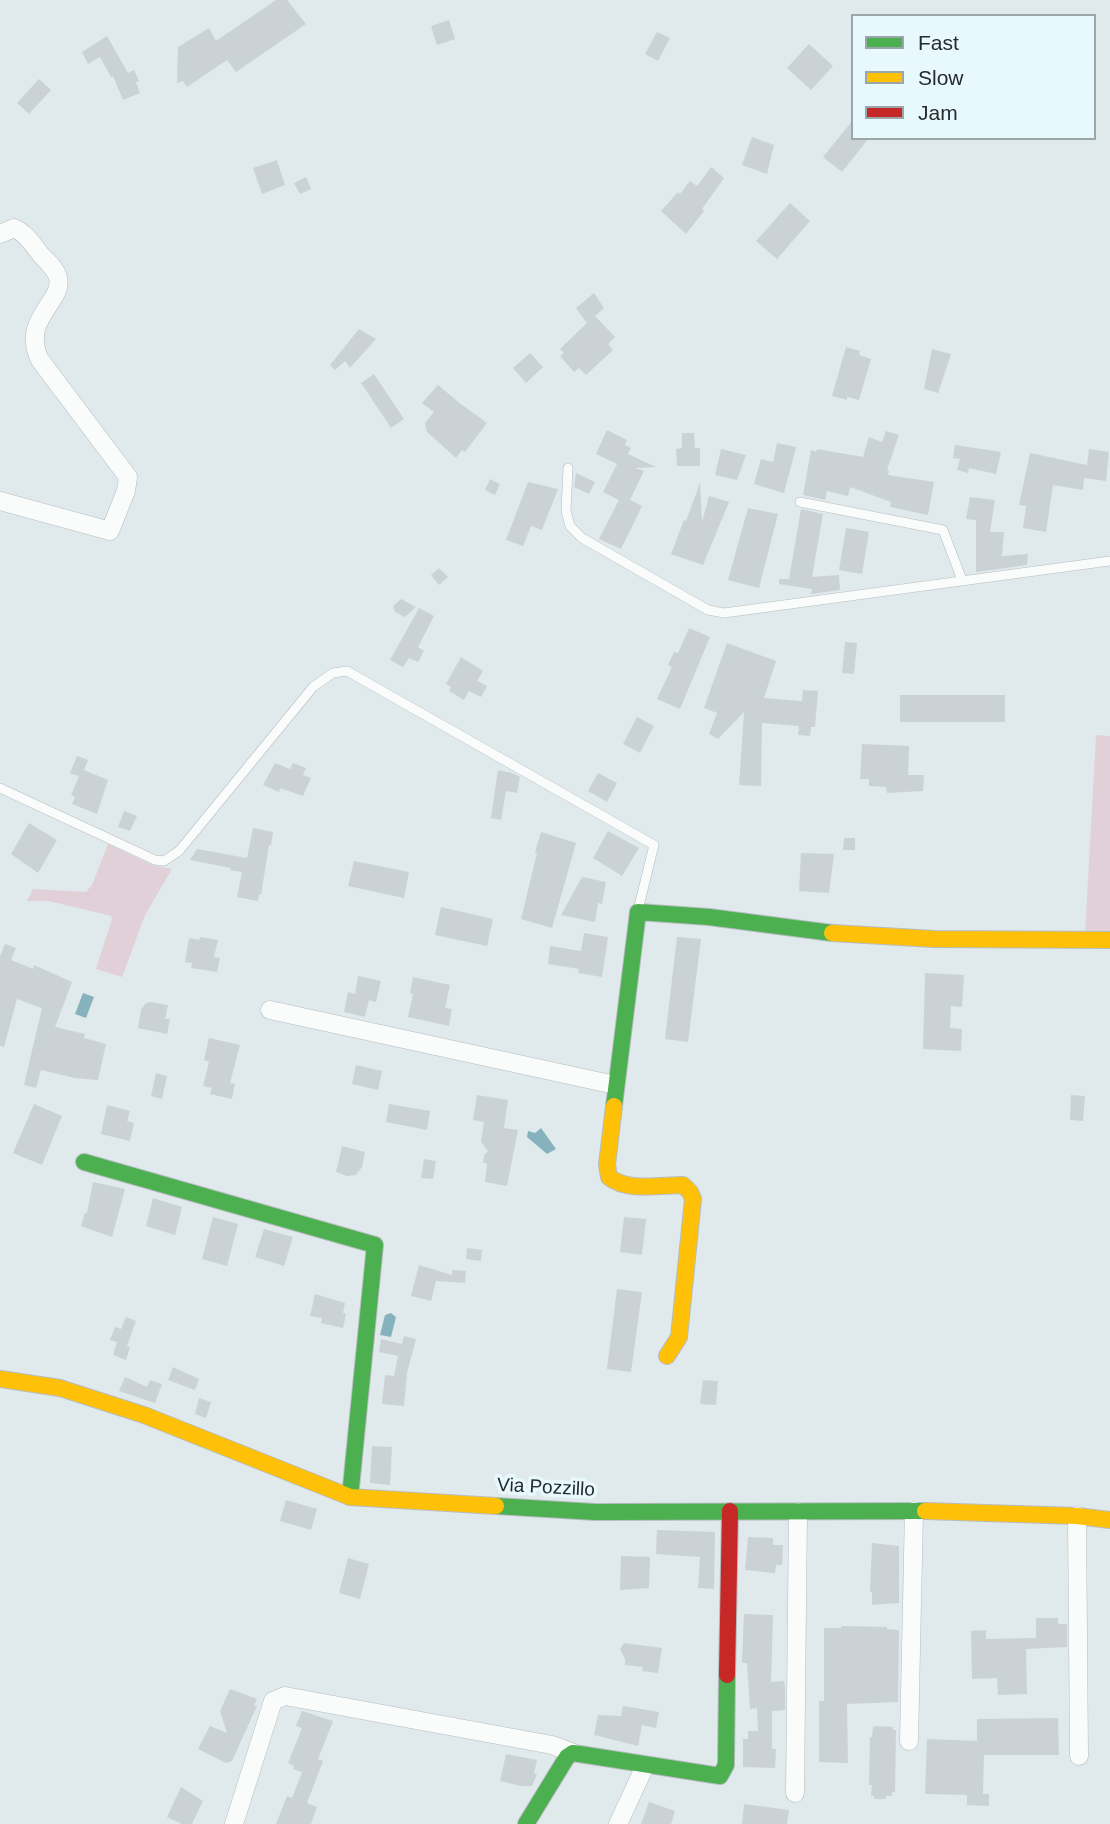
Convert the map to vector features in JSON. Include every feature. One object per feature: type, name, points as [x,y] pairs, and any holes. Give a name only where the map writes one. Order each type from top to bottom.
[{"type":"street","points":[[0,234],[14,228],[22,232],[59,279],[33,334],[34,348],[40,360],[128,477],[126,491],[110,531],[0,501]]},
{"type":"street","points":[[667,1356],[679,1337],[693,1196],[683,1185],[625,1185],[615,1182],[609,1177],[607,1165],[638,912],[669,912],[757,925],[907,938],[1110,940]]},
{"type":"street","points":[[270,1010],[615,1085]]},
{"type":"street","points":[[83,1162],[375,1245],[350,1497]]},
{"type":"street","name":"Via Pozzillo","points":[[0,1379],[60,1388],[144,1415],[350,1497],[595,1512],[914,1511],[1077,1516],[1110,1520]]},
{"type":"street","points":[[234,1824],[273,1701],[285,1696],[552,1745],[573,1754],[720,1776],[726,1765],[730,1511]]},
{"type":"street","points":[[795,1793],[798,1511]]},
{"type":"street","points":[[909,1741],[914,1511]]},
{"type":"street","points":[[1077,1516],[1079,1756]]},
{"type":"street","points":[[526,1824],[567,1757],[573,1754]]},
{"type":"street","points":[[618,1824],[645,1766]]},
{"type":"lane","points":[[568,468],[566,510],[570,526],[582,538],[708,610],[724,613],[1110,561]]},
{"type":"lane","points":[[800,502],[943,530],[962,580]]},
{"type":"lane","points":[[0,788],[155,860],[164,861],[179,851],[313,687],[333,673],[347,671],[653,845],[638,912]]},
{"type":"shaded area","points":[[1096,735],[1110,736],[1110,934],[1085,935]]},
{"type":"shaded area","points":[[108,844],[152,865],[172,869],[145,915],[122,977],[96,969],[111,916],[49,901],[27,901],[33,889],[86,892],[92,885]]},
{"type":"water","points":[[83,993],[94,997],[86,1018],[75,1014]]},
{"type":"water","points":[[541,1128],[556,1149],[547,1154],[527,1137],[528,1131],[535,1133]]},
{"type":"water","points":[[391,1313],[396,1317],[391,1337],[380,1335],[385,1315]]},
{"type":"building","points":[[276,0],[287,0],[306,24],[236,72],[227,60],[187,87],[183,81],[177,83],[178,47],[209,28],[216,41]]},
{"type":"building","points":[[449,20],[455,39],[437,45],[431,26]]},
{"type":"building","points":[[657,32],[670,38],[658,61],[645,54]]},
{"type":"building","points":[[107,36],[128,73],[134,70],[139,81],[136,82],[140,93],[123,100],[113,76],[111,77],[100,57],[88,64],[82,52]]},
{"type":"building","points":[[809,44],[833,66],[811,90],[787,68]]},
{"type":"building","points":[[39,79],[51,90],[29,114],[17,103]]},
{"type":"building","points":[[851,122],[851,140],[867,140],[842,172],[823,157]]},
{"type":"building","points":[[752,137],[774,145],[767,174],[742,165]]},
{"type":"building","points":[[277,160],[285,185],[262,194],[253,168]]},
{"type":"building","points":[[711,167],[724,178],[686,234],[661,211],[690,181],[697,186]]},
{"type":"building","points":[[306,177],[311,189],[300,194],[294,183]]},
{"type":"building","points":[[790,203],[810,221],[777,259],[756,241]]},
{"type":"building","points":[[594,293],[604,308],[595,316],[615,337],[608,344],[613,350],[586,375],[579,368],[574,372],[560,356],[564,353],[560,349],[587,323],[576,308]]},
{"type":"building","points":[[359,329],[376,339],[350,368],[345,361],[335,370],[330,365]]},
{"type":"building","points":[[846,347],[860,351],[859,355],[871,359],[859,400],[832,396]]},
{"type":"building","points":[[932,349],[951,354],[938,393],[924,389]]},
{"type":"building","points":[[530,353],[543,367],[526,383],[513,368]]},
{"type":"building","points":[[374,374],[404,419],[391,428],[361,383]]},
{"type":"building","points":[[438,385],[487,423],[465,452],[462,450],[456,458],[427,432],[425,423],[434,412],[422,403]]},
{"type":"building","points":[[607,430],[627,440],[625,445],[631,448],[628,454],[656,467],[635,468],[644,471],[630,500],[642,506],[621,549],[599,539],[619,500],[603,492],[617,464],[596,454]]},
{"type":"building","points":[[886,431],[899,435],[887,470],[888,475],[934,482],[928,515],[890,507],[891,502],[850,487],[848,496],[827,491],[825,500],[803,495],[811,450],[863,457],[869,437],[882,442]]},
{"type":"building","points":[[682,433],[694,433],[695,448],[700,448],[700,466],[677,466],[676,449],[682,448]]},
{"type":"building","points":[[777,443],[796,447],[784,493],[754,484],[761,459],[773,462]]},
{"type":"building","points":[[955,445],[1001,452],[996,474],[969,468],[968,473],[957,470],[960,459],[953,458]]},
{"type":"building","points":[[721,449],[746,455],[737,480],[715,475]]},
{"type":"building","points":[[1089,449],[1109,452],[1106,481],[1084,478],[1083,490],[1053,485],[1046,532],[1023,528],[1026,506],[1019,505],[1030,453],[1087,465]]},
{"type":"building","points":[[576,473],[595,482],[589,494],[574,487]]},
{"type":"building","points":[[490,479],[500,484],[495,495],[485,490]]},
{"type":"building","points":[[528,482],[558,489],[542,530],[531,526],[523,546],[506,540]]},
{"type":"building","points":[[700,483],[702,522],[709,496],[729,502],[703,565],[671,554]]},
{"type":"building","points":[[970,497],[995,500],[990,532],[1004,532],[1002,556],[1028,554],[1027,565],[976,572],[976,520],[966,519]]},
{"type":"building","points":[[748,508],[778,514],[759,588],[728,580]]},
{"type":"building","points":[[801,509],[823,514],[812,577],[839,575],[840,590],[811,594],[812,589],[779,584],[779,579],[789,579]]},
{"type":"building","points":[[846,528],[869,532],[862,574],[839,570]]},
{"type":"building","points":[[439,568],[448,577],[439,585],[431,575]]},
{"type":"building","points":[[401,599],[416,607],[405,617],[395,612],[393,606]]},
{"type":"building","points":[[419,608],[434,616],[418,647],[424,651],[418,662],[409,658],[403,667],[390,660]]},
{"type":"building","points":[[689,628],[710,637],[680,709],[657,699],[672,667],[668,665],[674,652],[678,653]]},
{"type":"building","points":[[845,642],[857,643],[854,674],[842,673]]},
{"type":"building","points":[[727,643],[776,661],[764,698],[802,701],[803,690],[818,691],[815,727],[811,727],[810,736],[798,735],[799,726],[762,723],[761,786],[739,785],[744,712],[718,739],[709,734],[717,713],[704,708]]},
{"type":"building","points":[[461,657],[483,671],[477,681],[487,686],[481,697],[469,691],[464,700],[449,691],[451,687],[446,684]]},
{"type":"building","points":[[900,695],[1005,695],[1005,722],[900,722]]},
{"type":"building","points":[[637,717],[654,726],[640,753],[623,744]]},
{"type":"building","points":[[862,744],[909,746],[908,775],[924,775],[923,791],[887,793],[886,787],[869,786],[869,779],[860,779]]},
{"type":"building","points":[[77,756],[88,760],[84,770],[108,780],[97,814],[72,804],[75,797],[71,795],[79,776],[70,773]]},
{"type":"building","points":[[275,763],[290,769],[293,763],[306,768],[303,775],[311,778],[303,796],[280,788],[279,792],[263,785]]},
{"type":"building","points":[[498,770],[520,777],[517,793],[506,791],[501,820],[491,818]]},
{"type":"building","points":[[598,773],[617,783],[607,802],[588,791]]},
{"type":"building","points":[[124,811],[137,816],[130,831],[118,827]]},
{"type":"building","points":[[29,823],[57,840],[38,873],[11,854]]},
{"type":"building","points":[[253,828],[273,832],[258,901],[237,897],[242,872],[190,860],[197,849],[247,858]]},
{"type":"building","points":[[608,831],[639,848],[622,876],[593,858]]},
{"type":"building","points":[[541,832],[576,843],[552,928],[521,919]]},
{"type":"building","points":[[844,838],[855,838],[855,850],[843,850]]},
{"type":"building","points":[[801,853],[834,854],[829,893],[799,891]]},
{"type":"building","points":[[354,861],[409,872],[404,898],[348,886]]},
{"type":"building","points":[[582,877],[606,882],[602,904],[598,903],[595,922],[561,915]]},
{"type":"building","points":[[441,907],[493,919],[487,946],[435,935]]},
{"type":"building","points":[[584,933],[608,937],[602,977],[578,973],[579,969],[548,964],[550,946],[581,951]]},
{"type":"building","points":[[200,937],[218,940],[214,957],[220,958],[217,972],[191,968],[192,963],[185,962],[189,938],[199,940]]},
{"type":"building","points":[[677,937],[701,939],[688,1042],[665,1039]]},
{"type":"building","points":[[5,944],[16,948],[11,960],[33,969],[34,965],[72,982],[55,1027],[85,1034],[84,1038],[106,1044],[98,1080],[41,1070],[36,1088],[24,1085],[42,1008],[17,999],[4,1047],[0,1046],[0,956]]},
{"type":"building","points":[[925,973],[964,975],[962,1007],[951,1006],[950,1028],[962,1029],[961,1051],[923,1049]]},
{"type":"building","points":[[358,976],[381,981],[376,1002],[369,1000],[365,1017],[344,1012],[348,992],[355,994]]},
{"type":"building","points":[[413,977],[450,985],[445,1008],[452,1009],[449,1026],[408,1017],[413,994],[410,993]]},
{"type":"building","points":[[150,1002],[168,1005],[165,1019],[170,1019],[167,1034],[138,1028],[141,1010]]},
{"type":"building","points":[[209,1038],[240,1045],[230,1083],[235,1084],[232,1099],[210,1094],[212,1088],[203,1086],[209,1062],[204,1060]]},
{"type":"building","points":[[356,1065],[382,1071],[378,1090],[352,1084]]},
{"type":"building","points":[[156,1073],[167,1076],[162,1099],[151,1096]]},
{"type":"building","points":[[477,1095],[508,1100],[504,1128],[518,1130],[507,1186],[485,1182],[487,1163],[483,1163],[484,1155],[488,1151],[481,1142],[484,1122],[473,1120]]},
{"type":"building","points":[[1071,1095],[1085,1096],[1083,1121],[1070,1120]]},
{"type":"building","points":[[34,1104],[62,1116],[42,1165],[13,1153]]},
{"type":"building","points":[[389,1104],[430,1111],[427,1130],[386,1122]]},
{"type":"building","points":[[107,1105],[130,1111],[127,1121],[134,1123],[130,1141],[101,1134]]},
{"type":"building","points":[[342,1146],[365,1152],[362,1167],[356,1175],[347,1176],[336,1172]]},
{"type":"building","points":[[424,1159],[436,1161],[433,1179],[421,1178]]},
{"type":"building","points":[[93,1182],[125,1189],[112,1237],[81,1226],[87,1213]]},
{"type":"building","points":[[153,1198],[182,1207],[175,1235],[146,1226]]},
{"type":"building","points":[[213,1217],[238,1224],[227,1266],[202,1259]]},
{"type":"building","points":[[624,1217],[646,1219],[642,1255],[620,1252]]},
{"type":"building","points":[[264,1229],[293,1237],[284,1266],[255,1257]]},
{"type":"building","points":[[467,1248],[482,1250],[481,1261],[466,1259]]},
{"type":"building","points":[[419,1265],[452,1275],[452,1270],[466,1271],[465,1283],[436,1281],[431,1301],[411,1296]]},
{"type":"building","points":[[617,1289],[642,1292],[631,1372],[607,1369]]},
{"type":"building","points":[[315,1294],[345,1303],[343,1328],[321,1323],[322,1318],[310,1316]]},
{"type":"building","points":[[126,1317],[136,1321],[127,1346],[130,1347],[126,1360],[113,1355],[117,1342],[110,1340],[115,1327],[121,1329]]},
{"type":"building","points":[[404,1336],[416,1339],[407,1373],[404,1406],[382,1404],[385,1375],[394,1376],[398,1356],[379,1352],[381,1339],[402,1344]]},
{"type":"building","points":[[173,1367],[199,1379],[195,1390],[168,1380]]},
{"type":"building","points":[[125,1377],[147,1387],[150,1380],[162,1384],[155,1403],[119,1391]]},
{"type":"building","points":[[703,1380],[718,1381],[716,1405],[700,1404]]},
{"type":"building","points":[[199,1398],[211,1402],[206,1418],[195,1414]]},
{"type":"building","points":[[372,1446],[392,1447],[390,1485],[370,1483]]},
{"type":"building","points":[[286,1500],[317,1509],[311,1530],[280,1521]]},
{"type":"building","points":[[657,1530],[715,1532],[714,1589],[698,1588],[700,1557],[656,1554]]},
{"type":"building","points":[[748,1537],[773,1538],[773,1545],[783,1545],[782,1565],[776,1565],[775,1573],[745,1570]]},
{"type":"building","points":[[872,1543],[899,1546],[899,1603],[872,1605]]},
{"type":"building","points":[[621,1556],[650,1557],[649,1588],[620,1590]]},
{"type":"building","points":[[348,1558],[369,1564],[360,1599],[339,1593]]},
{"type":"building","points":[[744,1614],[773,1615],[771,1682],[784,1681],[785,1687],[785,1710],[772,1711],[775,1768],[743,1767],[743,1739],[748,1739],[748,1731],[758,1731],[757,1708],[750,1709],[747,1663],[742,1663]]},
{"type":"building","points":[[1036,1618],[1058,1618],[1058,1624],[1067,1624],[1067,1647],[1026,1649],[1027,1694],[998,1695],[997,1678],[972,1679],[971,1631],[986,1630],[986,1639],[1036,1638]]},
{"type":"building","points":[[887,1627],[899,1630],[898,1702],[847,1704],[848,1763],[819,1762],[819,1701],[824,1701],[824,1628]]},
{"type":"building","points":[[624,1643],[662,1648],[658,1673],[642,1671],[643,1667],[625,1665],[620,1649]]},
{"type":"building","points":[[230,1689],[257,1699],[254,1705],[257,1706],[232,1761],[226,1763],[198,1749],[210,1726],[227,1733],[220,1711]]},
{"type":"building","points":[[623,1706],[659,1712],[656,1728],[642,1725],[638,1746],[594,1735],[598,1715],[621,1716]]},
{"type":"building","points":[[302,1711],[333,1721],[318,1759],[323,1761],[307,1803],[317,1807],[311,1824],[276,1824],[287,1796],[292,1798],[302,1772],[293,1769],[294,1766],[288,1763],[302,1728],[296,1726]]},
{"type":"building","points":[[1058,1718],[1059,1755],[984,1755],[983,1794],[989,1794],[989,1806],[967,1805],[967,1795],[925,1794],[927,1739],[977,1741],[977,1719]]},
{"type":"building","points":[[873,1727],[893,1727],[893,1730],[896,1730],[895,1792],[892,1792],[892,1796],[886,1796],[886,1799],[874,1799],[874,1796],[871,1796],[872,1785],[869,1785],[870,1737]]},
{"type":"building","points":[[506,1754],[537,1760],[534,1774],[537,1774],[532,1786],[500,1781]]},
{"type":"building","points":[[181,1787],[203,1801],[192,1824],[182,1824],[167,1817]]},
{"type":"building","points":[[649,1802],[675,1811],[671,1824],[641,1824]]},
{"type":"building","points":[[744,1804],[789,1810],[787,1824],[742,1824]]},
{"type":"traffic: fast","points":[[614,1106],[638,912],[709,917],[832,933]]},
{"type":"traffic: fast","points":[[84,1162],[375,1245],[350,1497]]},
{"type":"traffic: fast","points":[[496,1506],[595,1512],[925,1511]]},
{"type":"traffic: fast","points":[[526,1824],[567,1757],[573,1753],[720,1776],[726,1765],[727,1675]]},
{"type":"traffic: slow","points":[[832,933],[934,939],[1110,940]]},
{"type":"traffic: slow","points":[[614,1106],[607,1165],[609,1177],[625,1185],[683,1185],[693,1199],[679,1337],[667,1356]]},
{"type":"traffic: slow","points":[[0,1379],[60,1388],[144,1415],[350,1497],[496,1506]]},
{"type":"traffic: slow","points":[[925,1511],[1077,1516],[1110,1520]]},
{"type":"traffic: jam","points":[[727,1675],[730,1511]]}]
